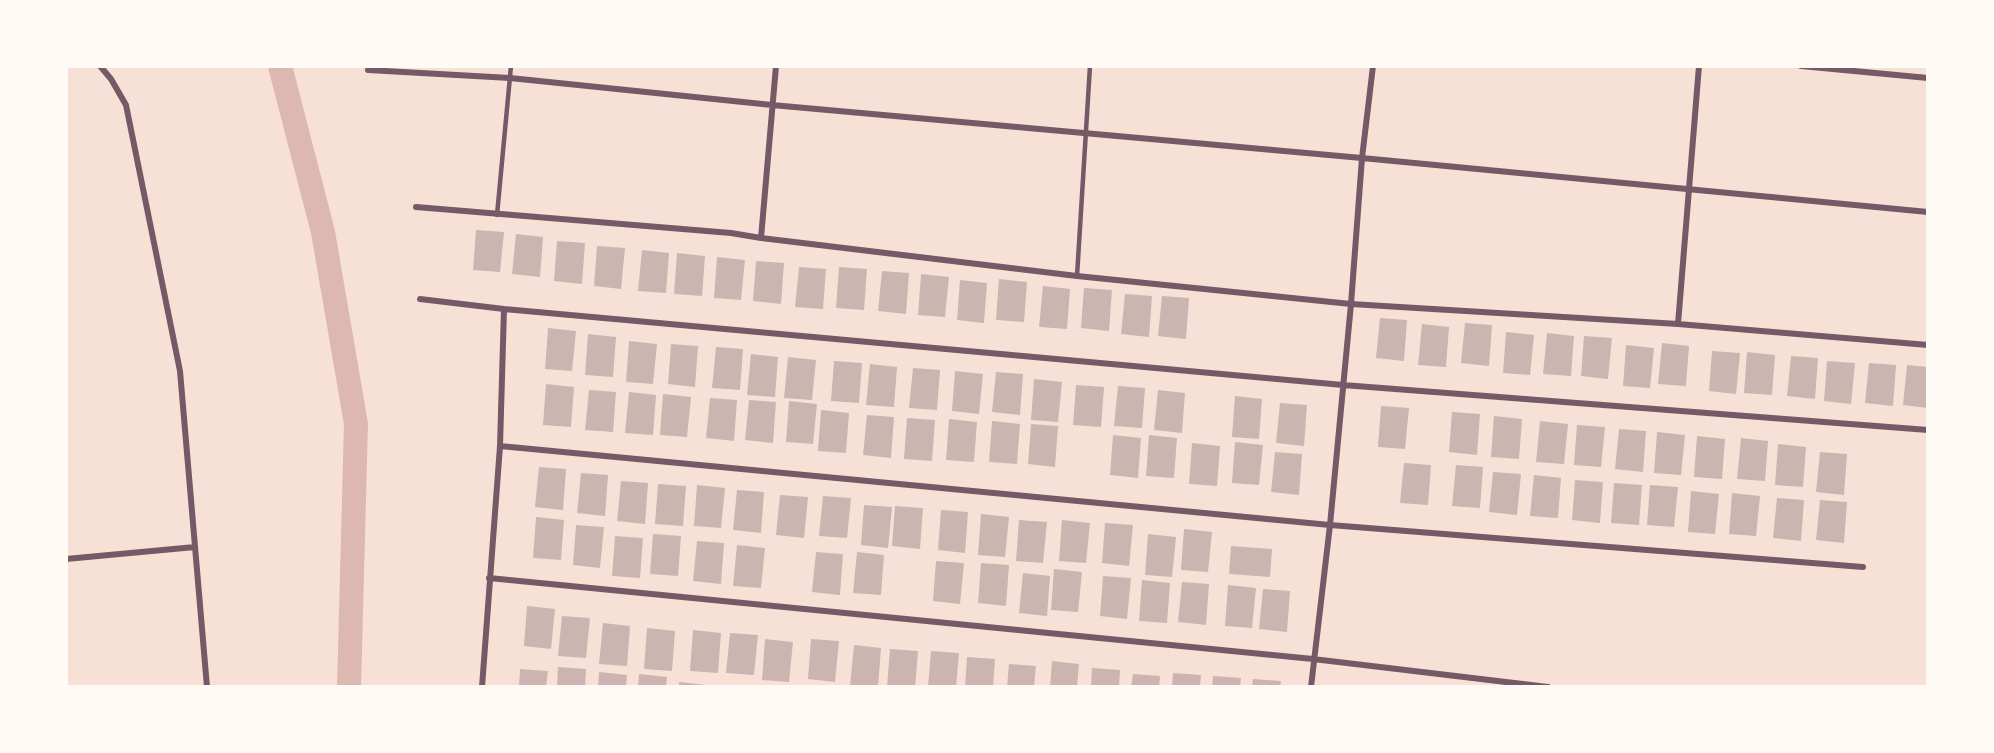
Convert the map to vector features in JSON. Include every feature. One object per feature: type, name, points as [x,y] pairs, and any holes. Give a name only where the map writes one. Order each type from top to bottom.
[{"type":"street","points":[[100,66],[111,79],[126,105],[180,371],[207,687]]},
{"type":"street","points":[[761,238],[777,66]]},
{"type":"street","points":[[1311,687],[1330,525],[1352,304],[1362,158],[1373,66]]},
{"type":"street","points":[[1678,324],[1699,66]]},
{"type":"street","points":[[1801,66],[1928,78]]},
{"type":"street","points":[[368,70],[510,78],[772,105],[1928,212]]},
{"type":"street","points":[[416,207],[731,233],[1077,276],[1352,304],[1678,324],[1928,345]]},
{"type":"street","points":[[420,299],[504,309],[1343,385],[1928,430]]},
{"type":"street","points":[[482,687],[500,446],[504,309]]},
{"type":"street","points":[[500,446],[1330,525],[1863,567]]},
{"type":"street","points":[[66,559],[195,547]]},
{"type":"street","points":[[489,578],[1313,659],[1548,687]]},
{"type":"lane","points":[[497,215],[511,66]]},
{"type":"lane","points":[[1077,276],[1090,66]]},
{"type":"building","points":[[476,230],[504,232],[500,272],[473,270]]},
{"type":"building","points":[[516,234],[543,237],[540,277],[512,274]]},
{"type":"building","points":[[557,241],[585,243],[582,284],[554,281]]},
{"type":"building","points":[[597,246],[625,248],[621,289],[594,286]]},
{"type":"building","points":[[642,250],[669,253],[666,293],[638,291]]},
{"type":"building","points":[[677,253],[705,256],[702,296],[674,294]]},
{"type":"building","points":[[717,257],[745,260],[741,300],[714,298]]},
{"type":"building","points":[[756,261],[784,263],[781,304],[753,301]]},
{"type":"building","points":[[799,267],[826,269],[823,309],[795,307]]},
{"type":"building","points":[[839,267],[867,269],[864,310],[836,308]]},
{"type":"building","points":[[882,271],[909,273],[906,314],[878,311]]},
{"type":"building","points":[[921,274],[949,277],[945,317],[918,315]]},
{"type":"building","points":[[999,279],[1027,282],[1024,322],[996,320]]},
{"type":"building","points":[[960,280],[987,283],[984,323],[957,320]]},
{"type":"building","points":[[1043,286],[1070,289],[1067,329],[1039,327]]},
{"type":"building","points":[[1084,288],[1112,290],[1109,331],[1081,328]]},
{"type":"building","points":[[1125,294],[1152,296],[1149,337],[1121,334]]},
{"type":"building","points":[[1162,296],[1189,298],[1186,339],[1158,336]]},
{"type":"building","points":[[1380,318],[1407,320],[1404,361],[1376,358]]},
{"type":"building","points":[[1465,323],[1492,325],[1489,366],[1461,363]]},
{"type":"building","points":[[1422,324],[1449,327],[1446,367],[1418,365]]},
{"type":"building","points":[[548,328],[576,331],[572,371],[545,369]]},
{"type":"building","points":[[1506,332],[1534,335],[1530,375],[1503,373]]},
{"type":"building","points":[[1547,333],[1574,336],[1571,376],[1543,374]]},
{"type":"building","points":[[588,334],[616,337],[613,377],[585,375]]},
{"type":"building","points":[[1584,336],[1612,338],[1608,379],[1581,376]]},
{"type":"building","points":[[629,341],[657,344],[653,384],[626,382]]},
{"type":"building","points":[[1662,343],[1689,346],[1686,386],[1658,384]]},
{"type":"building","points":[[671,344],[698,346],[695,387],[668,384]]},
{"type":"building","points":[[1626,345],[1654,348],[1650,388],[1623,386]]},
{"type":"building","points":[[716,347],[743,349],[740,390],[712,388]]},
{"type":"building","points":[[1712,351],[1740,353],[1736,394],[1709,391]]},
{"type":"building","points":[[1747,352],[1775,355],[1772,395],[1744,393]]},
{"type":"building","points":[[751,354],[778,357],[775,397],[747,395]]},
{"type":"building","points":[[1791,356],[1818,358],[1815,399],[1787,396]]},
{"type":"building","points":[[788,357],[816,360],[812,400],[784,398]]},
{"type":"building","points":[[834,361],[862,363],[859,403],[831,401]]},
{"type":"building","points":[[1827,361],[1855,363],[1851,404],[1824,401]]},
{"type":"building","points":[[1869,363],[1896,365],[1893,406],[1865,403]]},
{"type":"building","points":[[870,364],[897,367],[894,407],[866,405]]},
{"type":"building","points":[[1907,365],[1928,367],[1928,408],[1903,405]]},
{"type":"building","points":[[913,368],[940,370],[937,410],[909,408]]},
{"type":"building","points":[[955,371],[983,374],[979,414],[952,411]]},
{"type":"building","points":[[996,372],[1023,374],[1020,415],[992,412]]},
{"type":"building","points":[[1034,379],[1062,382],[1058,422],[1031,420]]},
{"type":"building","points":[[546,384],[574,387],[571,427],[543,425]]},
{"type":"building","points":[[1076,385],[1104,387],[1101,427],[1073,425]]},
{"type":"building","points":[[1118,386],[1145,388],[1142,428],[1114,426]]},
{"type":"building","points":[[589,390],[616,392],[613,432],[585,430]]},
{"type":"building","points":[[1158,390],[1185,393],[1182,433],[1154,430]]},
{"type":"building","points":[[629,392],[656,395],[653,435],[625,433]]},
{"type":"building","points":[[663,394],[691,397],[687,437],[660,435]]},
{"type":"building","points":[[1235,396],[1262,399],[1259,439],[1232,437]]},
{"type":"building","points":[[710,398],[737,400],[734,441],[706,438]]},
{"type":"building","points":[[749,400],[776,402],[773,443],[745,440]]},
{"type":"building","points":[[789,401],[817,404],[813,444],[786,442]]},
{"type":"building","points":[[1280,403],[1307,405],[1304,446],[1276,443]]},
{"type":"building","points":[[1381,406],[1409,408],[1405,449],[1378,447]]},
{"type":"building","points":[[821,410],[849,413],[846,453],[818,451]]},
{"type":"building","points":[[1452,412],[1480,414],[1477,455],[1449,452]]},
{"type":"building","points":[[867,415],[894,417],[891,458],[863,455]]},
{"type":"building","points":[[1494,416],[1522,419],[1519,459],[1491,457]]},
{"type":"building","points":[[907,418],[935,420],[932,461],[904,459]]},
{"type":"building","points":[[949,419],[977,422],[974,462],[946,460]]},
{"type":"building","points":[[992,421],[1020,424],[1017,464],[989,462]]},
{"type":"building","points":[[1540,421],[1568,424],[1564,464],[1536,462]]},
{"type":"building","points":[[1031,424],[1058,426],[1055,467],[1028,464]]},
{"type":"building","points":[[1577,425],[1605,427],[1601,467],[1574,465]]},
{"type":"building","points":[[1619,429],[1646,431],[1643,472],[1615,469]]},
{"type":"building","points":[[1657,432],[1685,435],[1681,475],[1654,473]]},
{"type":"building","points":[[1113,435],[1141,438],[1138,478],[1110,475]]},
{"type":"building","points":[[1149,435],[1177,438],[1174,478],[1146,476]]},
{"type":"building","points":[[1697,436],[1725,439],[1722,479],[1694,477]]},
{"type":"building","points":[[1741,438],[1768,441],[1765,481],[1737,479]]},
{"type":"building","points":[[1235,442],[1263,445],[1259,485],[1232,483]]},
{"type":"building","points":[[1192,443],[1220,446],[1217,486],[1189,484]]},
{"type":"building","points":[[1778,444],[1806,447],[1803,487],[1775,485]]},
{"type":"building","points":[[1275,452],[1302,454],[1299,495],[1271,492]]},
{"type":"building","points":[[1820,452],[1847,454],[1844,495],[1816,492]]},
{"type":"building","points":[[1404,463],[1431,465],[1428,505],[1400,503]]},
{"type":"building","points":[[1456,465],[1483,467],[1480,508],[1452,506]]},
{"type":"building","points":[[539,467],[566,469],[563,510],[535,507]]},
{"type":"building","points":[[1493,472],[1521,474],[1517,515],[1489,512]]},
{"type":"building","points":[[581,473],[608,475],[605,516],[577,513]]},
{"type":"building","points":[[1534,475],[1561,478],[1558,518],[1530,516]]},
{"type":"building","points":[[1575,480],[1603,482],[1600,523],[1572,520]]},
{"type":"building","points":[[621,481],[648,483],[645,524],[617,521]]},
{"type":"building","points":[[1614,483],[1642,485],[1639,525],[1611,523]]},
{"type":"building","points":[[658,484],[686,486],[683,526],[655,524]]},
{"type":"building","points":[[697,485],[725,488],[721,528],[694,526]]},
{"type":"building","points":[[1650,485],[1678,487],[1674,527],[1647,525]]},
{"type":"building","points":[[737,490],[764,492],[761,533],[733,530]]},
{"type":"building","points":[[1691,491],[1719,494],[1715,534],[1688,532]]},
{"type":"building","points":[[1732,493],[1760,496],[1756,536],[1729,534]]},
{"type":"building","points":[[780,495],[808,497],[804,538],[776,535]]},
{"type":"building","points":[[823,496],[851,498],[847,538],[819,536]]},
{"type":"building","points":[[1777,498],[1804,500],[1801,541],[1773,538]]},
{"type":"building","points":[[1820,500],[1847,502],[1844,543],[1816,540]]},
{"type":"building","points":[[864,505],[892,507],[888,548],[861,545]]},
{"type":"building","points":[[895,506],[923,508],[920,549],[892,546]]},
{"type":"building","points":[[941,510],[968,512],[965,553],[938,550]]},
{"type":"building","points":[[981,514],[1009,517],[1005,557],[978,555]]},
{"type":"building","points":[[536,517],[564,520],[561,560],[533,558]]},
{"type":"building","points":[[1019,520],[1047,522],[1043,563],[1016,561]]},
{"type":"building","points":[[1062,520],[1090,523],[1086,563],[1059,561]]},
{"type":"building","points":[[1105,523],[1133,525],[1129,566],[1102,563]]},
{"type":"building","points":[[576,525],[604,527],[600,568],[573,565]]},
{"type":"building","points":[[1184,529],[1212,532],[1208,572],[1181,570]]},
{"type":"building","points":[[653,534],[681,536],[678,576],[650,574]]},
{"type":"building","points":[[1148,534],[1176,537],[1172,577],[1145,575]]},
{"type":"building","points":[[615,536],[643,538],[640,578],[612,576]]},
{"type":"building","points":[[697,541],[724,543],[721,584],[693,581]]},
{"type":"building","points":[[737,545],[765,548],[761,588],[733,586]]},
{"type":"building","points":[[1231,546],[1272,549],[1270,577],[1229,574]]},
{"type":"building","points":[[816,552],[843,554],[840,595],[812,592]]},
{"type":"building","points":[[857,552],[884,555],[881,595],[853,593]]},
{"type":"building","points":[[936,561],[964,563],[960,604],[933,601]]},
{"type":"building","points":[[981,563],[1009,565],[1006,606],[978,603]]},
{"type":"building","points":[[1054,569],[1082,572],[1078,612],[1051,610]]},
{"type":"building","points":[[1023,573],[1050,576],[1047,616],[1019,613]]},
{"type":"building","points":[[1103,576],[1131,578],[1127,619],[1100,616]]},
{"type":"building","points":[[1142,580],[1170,583],[1167,623],[1139,621]]},
{"type":"building","points":[[1182,582],[1209,584],[1206,625],[1178,622]]},
{"type":"building","points":[[1228,585],[1256,588],[1252,628],[1225,626]]},
{"type":"building","points":[[1263,589],[1290,591],[1287,632],[1259,629]]},
{"type":"building","points":[[527,606],[555,609],[551,649],[524,646]]},
{"type":"building","points":[[562,616],[590,618],[586,658],[558,656]]},
{"type":"building","points":[[603,623],[630,626],[627,666],[599,664]]},
{"type":"building","points":[[647,628],[675,631],[672,671],[644,669]]},
{"type":"building","points":[[693,630],[721,633],[718,673],[690,671]]},
{"type":"building","points":[[730,633],[758,635],[754,675],[726,673]]},
{"type":"building","points":[[765,639],[793,642],[789,682],[762,680]]},
{"type":"building","points":[[811,639],[839,641],[835,682],[808,679]]},
{"type":"building","points":[[854,645],[881,648],[878,687],[850,686]]},
{"type":"building","points":[[890,649],[918,651],[915,687],[887,687]]},
{"type":"building","points":[[931,651],[959,653],[956,687],[928,687]]},
{"type":"building","points":[[967,657],[995,659],[993,687],[965,687]]},
{"type":"building","points":[[1052,661],[1079,664],[1077,687],[1050,687]]},
{"type":"building","points":[[1009,664],[1036,666],[1034,687],[1007,687]]},
{"type":"building","points":[[558,667],[586,669],[585,687],[557,687]]},
{"type":"building","points":[[1092,668],[1120,670],[1119,687],[1091,687]]},
{"type":"building","points":[[520,669],[548,671],[546,687],[519,687]]},
{"type":"building","points":[[599,672],[627,675],[626,687],[598,687]]},
{"type":"building","points":[[1173,673],[1201,675],[1200,687],[1172,687]]},
{"type":"building","points":[[639,674],[667,677],[666,687],[638,687]]},
{"type":"building","points":[[1133,674],[1160,676],[1159,687],[1131,687]]},
{"type":"building","points":[[1213,676],[1241,678],[1240,687],[1212,687]]},
{"type":"building","points":[[1253,679],[1281,681],[1280,687],[1252,687]]},
{"type":"building","points":[[679,682],[707,685],[706,687],[679,687]]},
{"type":"waterway","points":[[280,66],[323,232],[356,424],[349,687]]}]
